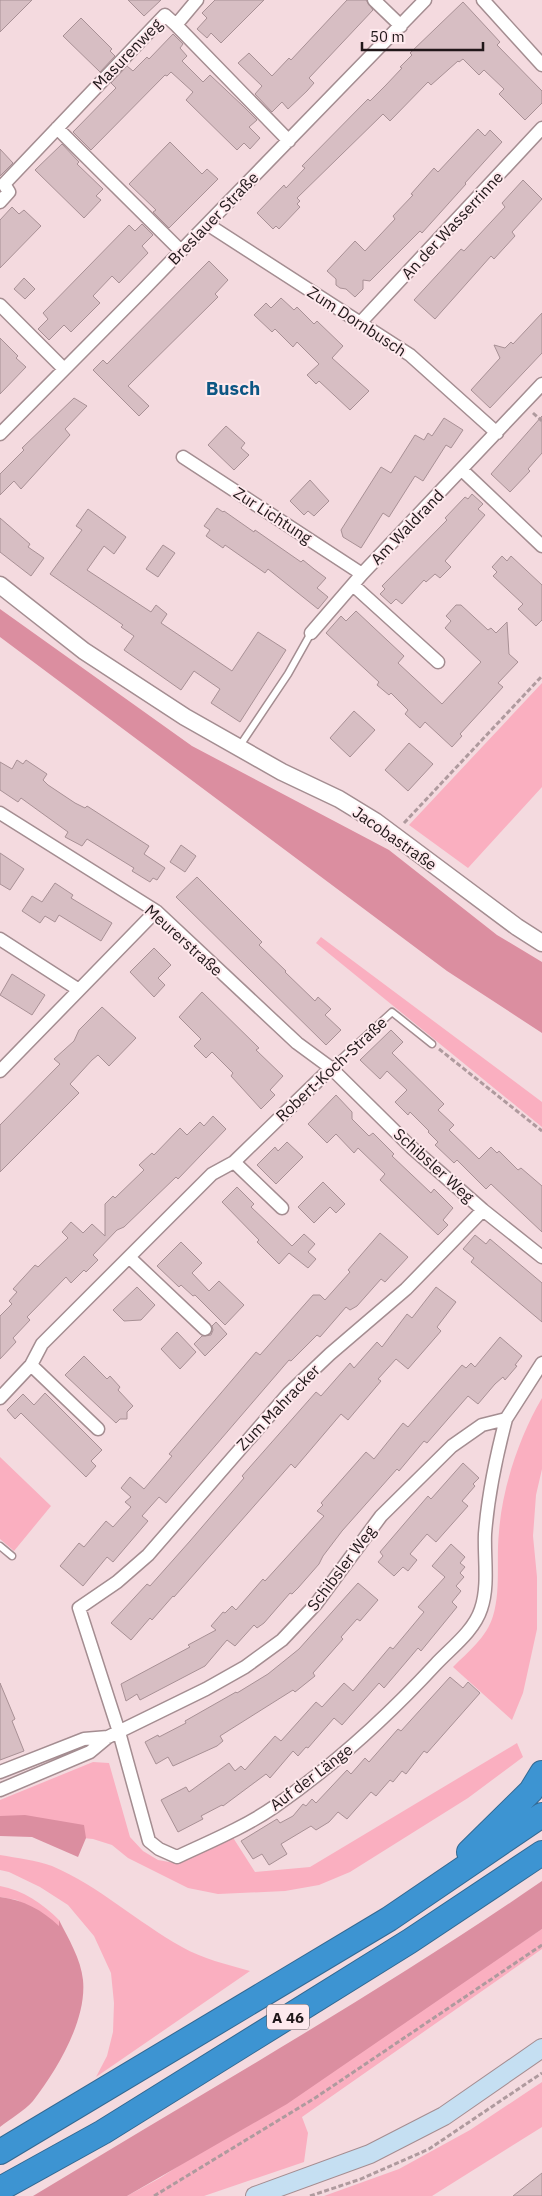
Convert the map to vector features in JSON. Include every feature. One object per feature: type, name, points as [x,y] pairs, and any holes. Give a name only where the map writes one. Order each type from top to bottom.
[{"type":"highway","points":[[423,1897],[531,1791],[542,1773]]},
{"type":"highway","name":"A 46","points":[[0,2152],[423,1897],[542,1816]]},
{"type":"highway","name":"A 46","points":[[0,2189],[86,2142],[385,1957],[542,1852]]},
{"type":"main road","points":[[255,2196],[370,2154],[444,2116],[542,2048]]},
{"type":"street","name":"Masurenweg","points":[[0,202],[9,192],[4,184],[165,15],[176,25],[197,0]]},
{"type":"street","points":[[374,0],[401,26]]},
{"type":"street","name":"Breslauer Straße","points":[[0,434],[425,0]]},
{"type":"street","points":[[483,0],[542,65]]},
{"type":"street","points":[[176,25],[289,141]]},
{"type":"street","points":[[58,128],[181,251]]},
{"type":"street","name":"An der Wasserrinne","points":[[361,322],[542,128]]},
{"type":"street","name":"Zum Dornbusch","points":[[207,224],[410,355],[496,433]]},
{"type":"street","points":[[0,305],[64,369]]},
{"type":"street","name":"Am Waldrand","points":[[310,632],[362,574],[542,384]]},
{"type":"street","name":"Zur Lichtung","points":[[183,457],[362,574]]},
{"type":"street","points":[[462,470],[542,546]]},
{"type":"street","name":"Jacobastraße","points":[[0,585],[55,630],[138,687],[184,717],[282,772],[339,799],[395,836],[517,927],[542,943]]},
{"type":"street","points":[[353,585],[438,662]]},
{"type":"street","name":"Meurerstraße","points":[[0,813],[156,911],[297,1043],[331,1068]]},
{"type":"street","points":[[0,1070],[156,911]]},
{"type":"street","points":[[0,939],[79,990]]},
{"type":"street","name":"Robert-Koch-Straße","points":[[0,1398],[31,1365],[42,1344],[212,1174],[234,1162],[331,1068]]},
{"type":"street","name":"Schibsler Weg","points":[[331,1068],[411,1147],[483,1210],[542,1257]]},
{"type":"street","points":[[234,1162],[282,1208]]},
{"type":"street","name":"Zum Mahracker","points":[[79,1608],[117,1582],[148,1555],[289,1393],[330,1354],[406,1289],[483,1210]]},
{"type":"street","points":[[130,1258],[205,1329]]},
{"type":"street","points":[[506,1419],[542,1363]]},
{"type":"street","points":[[31,1365],[98,1429]]},
{"type":"street","name":"Schibsler Weg","points":[[0,1790],[90,1752],[114,1735],[214,1685],[245,1667],[282,1640],[316,1604],[381,1516],[421,1476],[452,1446],[482,1425],[506,1419]]},
{"type":"street","name":"Auf der Länge","points":[[79,1608],[114,1735],[149,1841],[158,1849],[177,1857],[274,1807],[362,1738],[411,1691],[475,1623],[481,1608],[484,1591],[485,1534],[489,1497],[506,1419]]},
{"type":"street","name":"Schibsler Weg","points":[[0,1772],[84,1739],[114,1735]]},
{"type":"lane","name":"Am Waldrand","points":[[239,747],[288,674],[310,632]]},
{"type":"lane","name":"Robert-Koch-Straße","points":[[331,1068],[392,1012],[432,1044]]},
{"type":"lane","points":[[0,1546],[12,1556]]},
{"type":"path","points":[[395,836],[401,826],[542,676]]},
{"type":"path","points":[[432,1044],[542,1131]]},
{"type":"path","points":[[154,2196],[315,2098],[542,1945]]},
{"type":"shaded area","points":[[0,609],[192,746],[389,850],[497,935],[542,962],[542,1033],[447,971],[0,637]]},
{"type":"shaded area","points":[[542,683],[542,787],[468,868],[409,825]]},
{"type":"shaded area","points":[[321,937],[542,1102],[542,1127],[316,943]]},
{"type":"shaded area","points":[[542,1398],[542,1469],[536,1495],[533,1536],[537,1577],[537,1629],[523,1693],[512,1720],[453,1667],[482,1637],[493,1616],[498,1585],[498,1542],[508,1480],[526,1428]]},
{"type":"shaded area","points":[[0,1457],[51,1506],[14,1551],[0,1539]]},
{"type":"shaded area","points":[[517,1743],[523,1757],[468,1798],[350,1872],[319,1885],[285,1891],[218,1894],[188,1888],[128,1858],[112,1845],[0,1818],[0,1800],[93,1762],[109,1763],[130,1837],[143,1851],[158,1860],[175,1863],[232,1836],[255,1872],[310,1867]]},
{"type":"shaded area","points":[[25,1815],[84,1825],[86,1838],[78,1857],[32,1837],[0,1836],[0,1816]]},
{"type":"shaded area","points":[[0,1855],[52,1866],[86,1884],[182,1947],[206,1958],[250,1971],[96,2077],[107,2056],[113,2032],[114,2003],[111,1973],[94,1936],[68,1905],[40,1887],[9,1872],[0,1870]]},
{"type":"shaded area","points":[[542,1881],[542,1929],[287,2104],[127,2196],[33,2196],[354,2003]]},
{"type":"shaded area","points":[[0,1886],[25,1894],[39,1903],[59,1920],[60,1927],[17,1900],[0,1897]]},
{"type":"shaded area","points":[[0,1897],[32,1907],[46,1915],[59,1926],[59,1920],[70,1941],[82,1972],[83,1995],[75,2028],[52,2075],[33,2101],[0,2127]]},
{"type":"shaded area","points":[[542,1929],[542,1949],[302,2117],[308,2133],[304,2162],[204,2196],[127,2196],[160,2178]]},
{"type":"shaded area","points":[[542,2082],[542,2127],[432,2196],[324,2196],[399,2169],[470,2130]]},
{"type":"building","points":[[0,0],[32,0],[0,32]]},
{"type":"building","points":[[128,0],[161,0],[144,16]]},
{"type":"building","points":[[215,0],[264,0],[221,43],[211,33],[207,38],[197,29],[207,18],[202,13]]},
{"type":"building","points":[[347,0],[366,0],[373,10],[309,78],[314,83],[307,91],[288,109],[282,102],[272,112],[255,94],[262,86],[238,63],[249,53],[272,76],[289,58],[291,60]]},
{"type":"building","points":[[463,2],[500,42],[497,45],[542,91],[542,103],[525,120],[499,94],[504,89],[484,70],[479,75],[463,59],[458,61],[431,85],[428,82],[390,121],[383,114],[297,198],[300,201],[297,204],[300,207],[279,229],[276,226],[273,229],[257,213],[284,185],[286,188],[305,168],[302,166],[368,99],[370,101],[386,85],[412,55],[410,53]]},
{"type":"building","points":[[81,18],[112,49],[110,51],[115,56],[100,72],[63,36]]},
{"type":"building","points":[[173,34],[183,44],[180,48],[187,56],[182,61],[203,82],[210,75],[243,106],[257,120],[249,127],[260,138],[250,149],[244,143],[237,150],[186,100],[193,92],[171,72],[167,76],[165,75],[91,150],[73,132],[116,88],[111,83],[127,66],[133,71],[147,57],[149,59]]},
{"type":"building","points":[[478,129],[485,136],[490,130],[502,142],[422,233],[420,231],[370,281],[363,280],[363,289],[355,297],[346,289],[336,285],[336,279],[327,271],[355,241],[365,251],[395,219],[393,216],[413,195],[411,194],[434,168],[438,172]]},
{"type":"building","points":[[170,142],[202,174],[207,169],[218,179],[169,228],[153,212],[156,210],[129,184]]},
{"type":"building","points":[[62,144],[79,162],[77,164],[103,189],[96,196],[101,200],[84,218],[35,170]]},
{"type":"building","points":[[0,149],[13,163],[0,176]]},
{"type":"building","points":[[523,180],[542,199],[512,232],[515,236],[494,259],[491,256],[435,319],[414,300],[461,249],[464,251],[505,207],[502,203]]},
{"type":"building","points":[[12,207],[19,214],[24,210],[41,226],[0,268],[0,220]]},
{"type":"building","points":[[142,224],[153,235],[142,246],[148,253],[119,283],[112,276],[93,296],[100,303],[71,332],[64,325],[49,340],[38,329],[48,319],[43,313],[129,225],[135,231]]},
{"type":"building","points":[[209,261],[228,280],[215,294],[218,297],[128,386],[149,406],[139,416],[93,370],[103,360],[107,364]]},
{"type":"building","points":[[24,278],[35,289],[25,299],[14,289]]},
{"type":"building","points":[[281,298],[294,310],[297,307],[314,324],[317,321],[343,346],[332,358],[369,391],[350,410],[319,381],[316,384],[307,375],[319,364],[297,342],[293,347],[275,329],[272,332],[254,315],[266,303],[271,308]]},
{"type":"building","points":[[542,313],[542,353],[490,408],[471,390],[500,358],[494,345],[505,348],[511,342],[513,344]]},
{"type":"building","points":[[0,338],[26,367],[0,394]]},
{"type":"building","points":[[74,398],[87,406],[65,429],[70,435],[21,489],[14,481],[0,495],[0,474],[24,450],[22,448]]},
{"type":"building","points":[[542,416],[542,453],[528,469],[530,471],[510,492],[491,474]]},
{"type":"building","points":[[444,418],[463,430],[451,448],[446,445],[423,481],[415,476],[389,517],[383,513],[361,548],[343,537],[341,530],[381,467],[391,473],[415,435],[424,440],[428,433],[432,436]]},
{"type":"building","points":[[226,426],[245,443],[241,448],[249,455],[234,470],[208,445]]},
{"type":"building","points":[[310,480],[329,501],[314,516],[308,511],[304,515],[290,501]]},
{"type":"building","points":[[472,494],[483,504],[478,509],[485,515],[445,561],[451,567],[440,578],[435,574],[426,582],[424,580],[402,604],[396,599],[391,604],[380,594],[385,589],[382,586],[447,520],[445,518],[465,497],[468,499]]},
{"type":"building","points":[[217,508],[254,532],[255,530],[301,562],[303,560],[326,578],[317,588],[328,597],[318,609],[268,569],[265,573],[225,545],[223,548],[206,536],[210,530],[204,526]]},
{"type":"building","points":[[88,509],[126,537],[114,554],[104,546],[87,570],[151,612],[156,605],[167,614],[161,623],[232,671],[258,632],[286,650],[240,722],[211,703],[220,689],[194,671],[181,690],[124,650],[134,636],[121,627],[123,625],[50,574],[82,530],[76,526]]},
{"type":"building","points":[[0,518],[30,544],[28,547],[44,558],[31,576],[0,552]]},
{"type":"building","points":[[163,545],[175,553],[158,577],[146,569]]},
{"type":"building","points":[[502,556],[507,561],[511,556],[542,585],[542,620],[536,626],[518,609],[523,604],[493,576],[497,572],[492,567]]},
{"type":"building","points":[[456,605],[461,605],[488,630],[491,628],[496,633],[507,622],[509,654],[518,662],[498,683],[503,687],[460,734],[462,736],[452,747],[425,722],[420,728],[405,714],[408,710],[391,693],[389,695],[377,685],[379,682],[326,633],[341,616],[346,621],[356,611],[404,656],[398,663],[442,704],[481,662],[445,628],[451,621],[446,616]]},
{"type":"building","points":[[354,711],[375,730],[350,757],[330,738]]},
{"type":"building","points":[[409,743],[433,764],[408,791],[385,770]]},
{"type":"building","points":[[17,760],[23,764],[26,760],[47,774],[43,780],[48,785],[75,803],[85,808],[87,806],[149,846],[144,854],[165,868],[157,880],[153,878],[150,882],[132,871],[134,868],[87,839],[82,846],[65,837],[68,832],[21,798],[18,802],[0,790],[0,762],[12,769]]},
{"type":"building","points":[[181,845],[196,856],[185,872],[170,862]]},
{"type":"building","points":[[0,853],[24,869],[10,890],[0,884]]},
{"type":"building","points":[[197,877],[262,942],[259,945],[285,972],[315,1001],[318,997],[331,1009],[325,1015],[341,1030],[326,1045],[176,897]]},
{"type":"building","points":[[55,883],[73,895],[71,898],[112,923],[101,941],[59,915],[55,922],[45,916],[40,923],[22,911],[32,896],[42,902]]},
{"type":"building","points":[[154,948],[171,965],[158,978],[165,985],[154,997],[130,972]]},
{"type":"building","points":[[12,974],[45,995],[32,1015],[0,995]]},
{"type":"building","points":[[202,992],[259,1048],[256,1050],[283,1076],[270,1090],[275,1095],[261,1109],[231,1076],[233,1073],[212,1052],[206,1058],[194,1046],[201,1039],[179,1017]]},
{"type":"building","points":[[102,1007],[136,1038],[109,1066],[98,1055],[92,1060],[70,1084],[79,1093],[0,1172],[0,1125],[60,1064],[54,1059],[74,1041],[79,1030]]},
{"type":"building","points":[[391,1030],[403,1042],[392,1053],[444,1104],[438,1110],[454,1125],[449,1130],[479,1159],[491,1147],[497,1153],[499,1151],[518,1170],[521,1168],[542,1186],[542,1232],[491,1184],[486,1189],[457,1160],[454,1163],[435,1145],[438,1142],[429,1131],[410,1112],[408,1115],[395,1102],[407,1090],[387,1071],[380,1079],[360,1060]]},
{"type":"building","points":[[336,1095],[352,1112],[352,1119],[369,1136],[373,1133],[394,1154],[392,1156],[431,1193],[434,1189],[453,1208],[443,1220],[448,1225],[438,1235],[380,1180],[385,1174],[358,1148],[354,1153],[336,1134],[327,1143],[308,1124]]},
{"type":"building","points":[[213,1116],[226,1129],[178,1179],[176,1177],[124,1227],[117,1230],[93,1255],[98,1260],[86,1272],[84,1270],[71,1283],[66,1277],[27,1317],[30,1320],[13,1338],[16,1342],[0,1359],[0,1316],[12,1304],[9,1301],[17,1292],[13,1289],[35,1265],[38,1267],[68,1238],[62,1232],[71,1222],[83,1233],[92,1224],[105,1236],[105,1204],[113,1196],[115,1198],[144,1170],[139,1165],[152,1153],[154,1155],[180,1128],[187,1135],[200,1122],[204,1126]]},
{"type":"building","points":[[287,1142],[303,1157],[276,1184],[257,1165],[275,1147],[278,1151]]},
{"type":"building","points":[[323,1182],[345,1204],[336,1213],[330,1207],[314,1223],[298,1207]]},
{"type":"building","points":[[237,1187],[254,1204],[251,1207],[292,1246],[304,1234],[315,1244],[308,1252],[316,1259],[308,1268],[289,1253],[279,1264],[257,1242],[259,1240],[222,1202]]},
{"type":"building","points":[[380,1233],[408,1257],[385,1282],[381,1279],[357,1306],[350,1310],[346,1307],[320,1337],[317,1335],[291,1361],[289,1360],[166,1503],[159,1497],[142,1516],[148,1521],[113,1562],[107,1557],[83,1586],[60,1566],[79,1543],[84,1547],[106,1521],[113,1527],[131,1507],[125,1502],[131,1497],[121,1488],[130,1477],[144,1489],[172,1456],[169,1454],[256,1352],[260,1355],[313,1295],[320,1295],[325,1300],[350,1272],[348,1270]]},
{"type":"building","points":[[475,1235],[486,1244],[490,1239],[542,1283],[542,1322],[471,1262],[474,1258],[463,1249]]},
{"type":"building","points":[[181,1242],[202,1263],[192,1273],[209,1291],[219,1281],[244,1305],[225,1325],[195,1295],[193,1296],[181,1285],[179,1287],[157,1266]]},
{"type":"building","points":[[137,1287],[155,1305],[141,1320],[124,1321],[113,1310]]},
{"type":"building","points":[[436,1287],[456,1302],[437,1327],[441,1331],[408,1369],[396,1359],[378,1379],[381,1381],[348,1420],[341,1414],[295,1468],[291,1464],[174,1597],[152,1620],[150,1618],[131,1640],[111,1623],[147,1584],[150,1586],[190,1541],[244,1478],[242,1476],[316,1392],[321,1396],[350,1363],[354,1368],[377,1342],[382,1347],[407,1314],[412,1318]]},
{"type":"building","points":[[216,1322],[227,1334],[205,1356],[194,1344],[202,1336],[211,1335],[212,1326]]},
{"type":"building","points":[[177,1332],[196,1352],[180,1369],[161,1349]]},
{"type":"building","points":[[500,1337],[522,1356],[515,1365],[517,1366],[505,1380],[503,1377],[495,1384],[478,1404],[468,1396],[427,1443],[424,1441],[399,1471],[397,1469],[342,1531],[319,1564],[264,1623],[257,1628],[254,1625],[235,1646],[227,1640],[205,1666],[140,1700],[137,1694],[126,1701],[121,1684],[190,1647],[188,1645],[216,1630],[211,1626],[223,1612],[225,1613],[232,1606],[236,1610],[324,1516],[317,1511],[323,1505],[321,1503],[366,1452],[374,1459],[403,1423],[408,1427],[462,1365],[466,1368],[471,1363],[475,1367]]},
{"type":"building","points":[[84,1356],[107,1379],[110,1376],[120,1387],[118,1390],[133,1406],[127,1412],[127,1419],[120,1419],[116,1423],[65,1375]]},
{"type":"building","points":[[45,1393],[102,1450],[91,1461],[96,1466],[86,1477],[21,1413],[15,1419],[7,1410],[23,1394],[34,1405]]},
{"type":"building","points":[[463,1463],[479,1478],[473,1484],[475,1486],[462,1501],[468,1506],[436,1542],[427,1534],[410,1554],[417,1560],[408,1571],[403,1567],[394,1576],[378,1562],[383,1556],[380,1552],[428,1496],[431,1499]]},
{"type":"building","points":[[451,1544],[465,1557],[460,1563],[465,1567],[460,1573],[464,1577],[456,1586],[461,1591],[452,1602],[457,1607],[421,1651],[418,1648],[384,1688],[379,1683],[342,1725],[334,1718],[308,1748],[306,1747],[298,1756],[293,1751],[270,1778],[266,1774],[223,1806],[201,1816],[203,1819],[178,1832],[161,1800],[186,1787],[189,1792],[229,1763],[235,1771],[241,1766],[245,1770],[275,1736],[281,1741],[316,1702],[322,1707],[344,1683],[353,1691],[390,1647],[393,1649],[424,1612],[418,1607],[445,1577],[432,1566]]},
{"type":"building","points":[[358,1583],[378,1600],[360,1621],[357,1619],[341,1637],[343,1639],[313,1673],[315,1676],[295,1692],[293,1690],[220,1736],[223,1741],[217,1746],[173,1766],[168,1757],[156,1764],[145,1742],[186,1723],[185,1721],[268,1674],[299,1649]]},
{"type":"building","points":[[450,1677],[463,1688],[468,1682],[480,1693],[427,1753],[424,1751],[406,1774],[402,1771],[393,1782],[390,1780],[376,1796],[371,1792],[347,1819],[338,1812],[329,1822],[316,1830],[311,1826],[281,1844],[287,1854],[269,1865],[262,1854],[253,1859],[241,1841],[277,1819],[280,1823],[293,1816],[303,1804],[306,1806],[312,1799],[316,1803],[347,1770],[351,1774],[365,1758],[369,1762],[398,1729],[401,1731]]},
{"type":"building","points":[[0,1683],[15,1719],[12,1721],[24,1751],[0,1760]]},
{"type":"building","points":[[542,2173],[542,2196],[513,2196]]},
{"type":"district","name":"Busch","points":[[233,388]]}]
